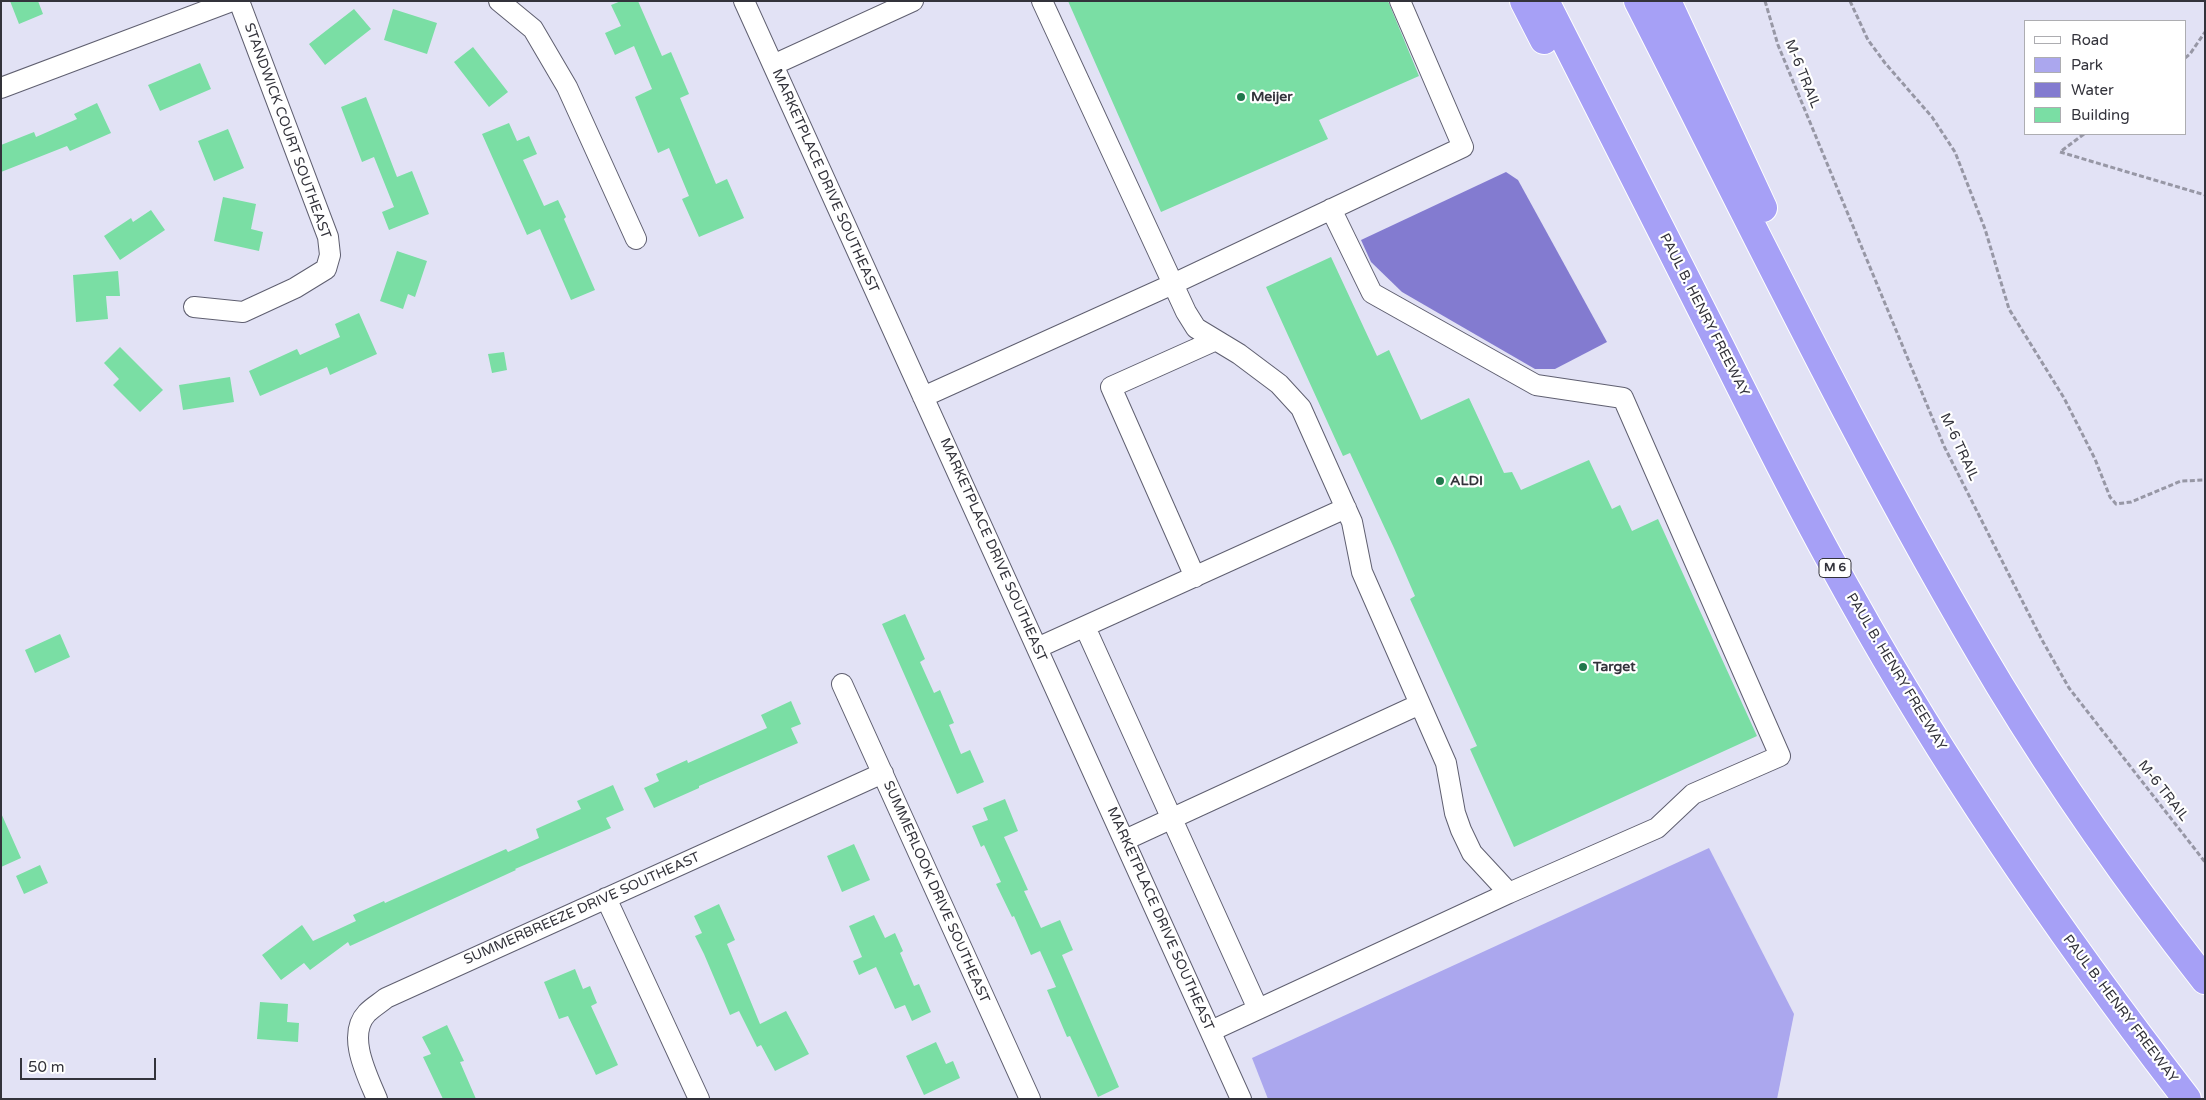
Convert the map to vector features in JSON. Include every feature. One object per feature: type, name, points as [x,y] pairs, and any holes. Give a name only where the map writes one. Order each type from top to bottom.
[{"type":"highway","points":[[1524,1],[1697,326],[1778,462]]},
{"type":"highway","name":"PAUL B. HENRY FREEWAY","points":[[1545,1],[1778,462],[1851,598],[1905,691],[2010,857],[2121,1013],[2187,1099]]},
{"type":"highway","points":[[1638,1],[1859,435],[1911,532],[2001,688],[2116,862],[2205,980]]},
{"type":"highway","points":[[1667,1],[1808,308],[1859,435]]},
{"type":"street","points":[[1,88],[232,1]]},
{"type":"street","name":"STANDWICK COURT SOUTHEAST","points":[[194,307],[244,312],[295,288],[326,269],[330,255],[328,236],[239,1]]},
{"type":"street","points":[[498,1],[533,29],[543,45],[567,88],[636,239]]},
{"type":"street","name":"MARKETPLACE DRIVE SOUTHEAST","points":[[744,1],[1241,1099]]},
{"type":"street","points":[[773,65],[913,1]]},
{"type":"street","points":[[1042,1],[1186,312],[1196,328],[1279,384],[1301,408],[1352,522],[1362,572],[1446,763],[1455,813],[1461,830],[1472,853],[1509,892]]},
{"type":"street","points":[[923,397],[1173,284],[1463,147],[1400,1]]},
{"type":"street","points":[[1211,1031],[1509,892],[1657,828],[1693,794],[1780,756],[1622,398],[1536,385],[1372,293],[1331,209]]},
{"type":"street","points":[[1195,577],[1112,388],[1216,340]]},
{"type":"street","points":[[1037,648],[1346,508]]},
{"type":"street","points":[[1085,626],[1258,1009]]},
{"type":"street","name":"SUMMERLOOK DRIVE SOUTHEAST","points":[[842,684],[1030,1099]]},
{"type":"street","points":[[1125,840],[1420,704]]},
{"type":"street","name":"SUMMERBREEZE DRIVE SOUTHEAST","points":[[377,1099],[366,1072],[357,1036],[366,1014],[386,998],[882,773]]},
{"type":"street","points":[[606,898],[699,1099]]},
{"type":"path","name":"M-6 TRAIL","points":[[1765,1],[1781,54],[1944,446],[2038,631],[2069,688],[2205,862]]},
{"type":"path","points":[[1850,1],[1868,40],[1932,117],[1955,152],[1985,229],[2008,309],[2064,398],[2095,459],[2110,497],[2116,504],[2131,502],[2181,482],[2205,480]]},
{"type":"path","points":[[2186,57],[2205,32]]},
{"type":"path","points":[[2083,135],[2060,152],[2205,195]]},
{"type":"green space","points":[[1709,848],[1794,1014],[1777,1099],[1268,1099],[1252,1058]]},
{"type":"water","points":[[1506,172],[1518,180],[1607,342],[1555,369],[1535,369],[1402,292],[1371,262],[1361,240]]},
{"type":"building","points":[[10,1],[38,1],[43,14],[19,24]]},
{"type":"building","points":[[621,1],[638,1],[662,56],[671,52],[689,94],[680,98],[716,184],[727,179],[744,218],[699,237],[682,199],[689,196],[669,148],[658,153],[635,97],[652,89],[634,46],[615,55],[605,33],[621,26],[611,5]]},
{"type":"building","name":"Meijer","points":[[1068,1],[1388,1],[1419,76],[1319,120],[1328,139],[1161,212]]},
{"type":"building","points":[[354,9],[371,29],[325,65],[309,44]]},
{"type":"building","points":[[393,9],[437,23],[427,54],[384,40]]},
{"type":"building","points":[[473,47],[508,92],[489,107],[454,62]]},
{"type":"building","points":[[200,63],[211,89],[160,111],[148,85]]},
{"type":"building","points":[[366,97],[397,177],[412,171],[429,214],[389,230],[382,212],[394,207],[374,157],[362,162],[341,107]]},
{"type":"building","points":[[97,103],[111,133],[70,151],[67,146],[1,172],[1,145],[34,132],[36,137],[77,119],[74,114]]},
{"type":"building","points":[[509,123],[517,141],[529,136],[537,154],[523,160],[544,206],[558,200],[566,217],[564,219],[595,290],[571,300],[540,229],[527,235],[482,134]]},
{"type":"building","points":[[228,129],[244,168],[214,181],[198,141]]},
{"type":"building","points":[[223,197],[256,204],[251,229],[263,232],[259,251],[214,241]]},
{"type":"building","points":[[151,210],[165,230],[120,260],[104,236],[131,218],[133,222]]},
{"type":"building","points":[[397,251],[427,261],[415,297],[408,294],[403,309],[380,301]]},
{"type":"building","name":"Target","points":[[1331,257],[1377,356],[1389,350],[1421,420],[1469,398],[1504,473],[1512,472],[1521,490],[1589,460],[1612,509],[1620,505],[1632,531],[1658,519],[1757,736],[1514,847],[1470,749],[1477,746],[1410,599],[1415,596],[1394,548],[1350,453],[1343,456],[1266,287]]},
{"type":"building","points":[[118,271],[120,296],[106,296],[108,319],[76,322],[73,275]]},
{"type":"building","points":[[359,313],[377,354],[330,375],[327,367],[260,396],[249,371],[297,349],[300,355],[340,337],[335,324]]},
{"type":"building","points":[[120,347],[163,390],[140,412],[113,385],[119,379],[104,363]]},
{"type":"building","points":[[504,352],[507,370],[492,373],[488,354]]},
{"type":"building","points":[[230,377],[234,402],[183,410],[179,385]]},
{"type":"building","points":[[905,614],[925,659],[920,662],[934,693],[940,690],[954,723],[949,725],[961,754],[970,750],[984,782],[957,794],[882,624]]},
{"type":"building","points":[[60,634],[70,657],[35,673],[25,650]]},
{"type":"building","points":[[791,701],[801,724],[791,728],[798,743],[699,786],[699,788],[654,808],[644,788],[659,781],[656,774],[687,760],[688,763],[767,728],[761,715]]},
{"type":"building","points":[[613,785],[624,810],[606,818],[611,828],[515,869],[350,946],[348,942],[310,970],[304,963],[281,980],[262,955],[302,925],[313,941],[356,921],[353,915],[384,901],[385,903],[506,849],[508,852],[539,838],[536,829],[581,809],[577,801]]},
{"type":"building","points":[[1005,799],[1018,831],[1004,837],[1028,890],[1024,891],[1041,928],[1060,920],[1073,950],[1062,955],[1119,1087],[1098,1097],[1070,1036],[1067,1037],[1047,990],[1056,987],[1040,951],[1031,955],[1014,916],[1012,917],[996,884],[1001,882],[984,845],[981,847],[972,826],[988,820],[983,808]]},
{"type":"building","points":[[1,813],[21,858],[1,867]]},
{"type":"building","points":[[854,844],[870,880],[842,892],[827,856]]},
{"type":"building","points":[[40,865],[48,883],[24,894],[16,876]]},
{"type":"building","points":[[719,904],[735,940],[727,944],[760,1024],[786,1011],[809,1054],[775,1071],[761,1045],[757,1047],[739,1011],[730,1015],[695,936],[702,933],[694,916]]},
{"type":"building","points":[[874,915],[885,938],[895,933],[903,951],[900,953],[914,986],[919,984],[931,1012],[912,1021],[905,1005],[895,1009],[876,967],[859,975],[853,961],[862,957],[849,926]]},
{"type":"building","points":[[575,969],[583,989],[590,986],[597,1003],[591,1006],[618,1065],[596,1075],[568,1016],[559,1019],[544,982]]},
{"type":"building","points":[[260,1002],[288,1004],[287,1022],[299,1023],[298,1042],[257,1039]]},
{"type":"building","points":[[447,1025],[464,1061],[460,1062],[476,1099],[443,1099],[423,1057],[431,1054],[422,1037]]},
{"type":"building","points":[[936,1042],[946,1064],[953,1061],[960,1078],[924,1095],[906,1056]]},
{"type":"place","name":"Meijer","points":[[1241,97]]},
{"type":"place","name":"ALDI","points":[[1440,481]]},
{"type":"place","name":"Target","points":[[1583,667]]}]
